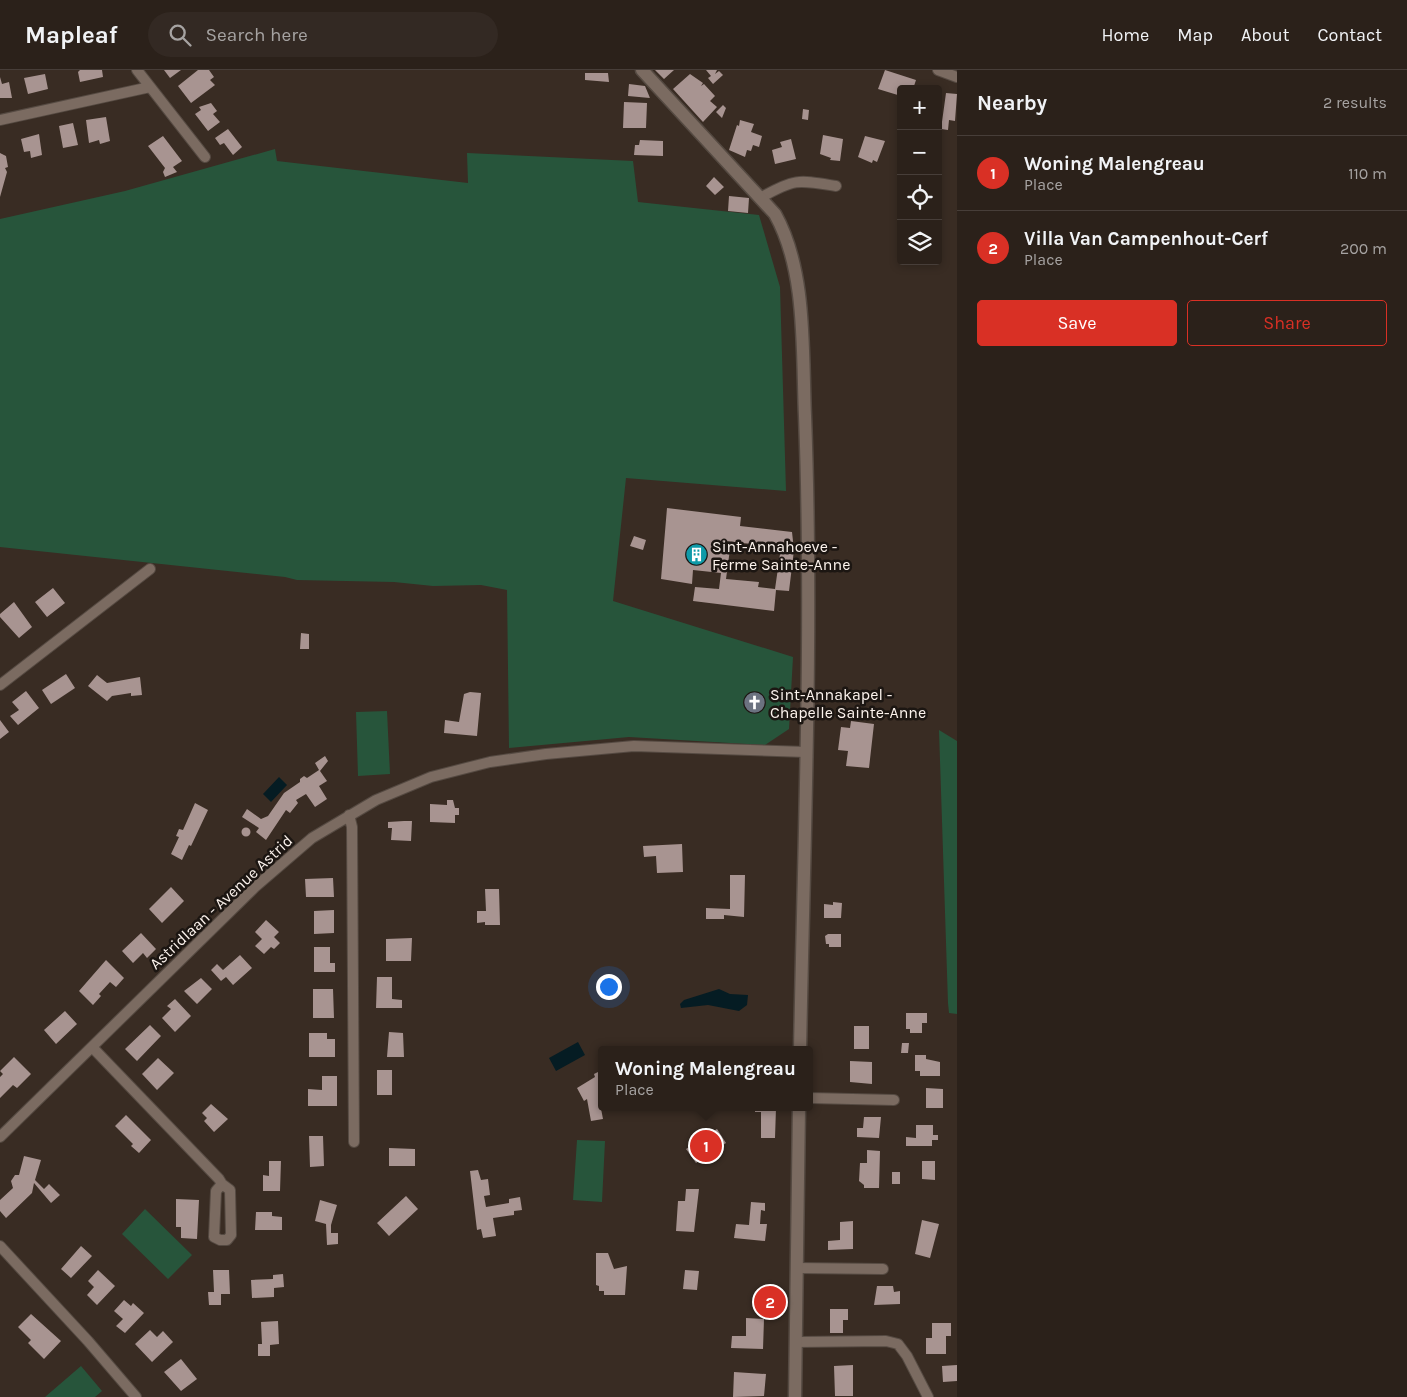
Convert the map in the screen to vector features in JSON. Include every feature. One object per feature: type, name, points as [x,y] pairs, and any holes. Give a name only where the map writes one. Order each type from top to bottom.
[{"type":"street","points":[[137,70],[205,157]]},
{"type":"street","points":[[642,70],[690,124],[762,197],[775,214],[786,233],[797,274],[808,495],[806,752],[800,1046]]},
{"type":"street","points":[[938,70],[957,77]]},
{"type":"street","points":[[0,120],[150,86]]},
{"type":"street","points":[[762,197],[782,184],[801,180],[836,186]]},
{"type":"street","points":[[0,685],[150,569]]},
{"type":"street","name":"Astridlaan - Avenue Astrid","points":[[0,1137],[255,887],[312,838],[349,815],[431,776],[490,762],[546,754],[634,746],[806,752]]},
{"type":"street","points":[[349,815],[352,827],[354,1142]]},
{"type":"street","points":[[92,1047],[213,1171],[222,1184],[230,1190],[231,1235],[227,1240],[220,1240],[214,1236],[216,1191],[222,1184]]},
{"type":"street","points":[[813,1098],[894,1100]]},
{"type":"street","points":[[795,1397],[800,1111]]},
{"type":"street","points":[[0,1246],[88,1341],[136,1397]]},
{"type":"street","points":[[797,1268],[883,1269]]},
{"type":"street","points":[[796,1342],[886,1341],[898,1344],[907,1356],[928,1397]]},
{"type":"green space","points":[[275,149],[277,161],[468,183],[467,153],[633,161],[638,202],[759,215],[780,287],[786,491],[626,478],[613,601],[793,657],[789,729],[765,745],[629,737],[509,748],[507,590],[481,585],[433,586],[394,582],[297,580],[285,577],[0,547],[0,219],[125,191]]},
{"type":"green space","points":[[387,711],[390,774],[358,776],[356,712]]},
{"type":"green space","points":[[939,730],[957,741],[957,1014],[949,1013],[948,1003]]},
{"type":"green space","points":[[577,1140],[605,1141],[602,1202],[573,1200]]},
{"type":"green space","points":[[145,1209],[192,1255],[168,1279],[122,1234]]},
{"type":"green space","points":[[81,1366],[102,1391],[95,1397],[45,1397]]},
{"type":"water","points":[[279,777],[287,785],[271,802],[263,794]]},
{"type":"water","points":[[719,989],[730,994],[748,995],[747,1005],[739,1011],[708,1005],[681,1008],[680,1004],[684,1000]]},
{"type":"water","points":[[578,1042],[585,1055],[556,1071],[549,1058]]},
{"type":"building","points":[[80,70],[102,70],[103,77],[80,82],[78,72]]},
{"type":"building","points":[[164,70],[181,70],[170,78]]},
{"type":"building","points":[[198,70],[209,70],[214,77],[210,80],[215,85],[191,103],[178,86]]},
{"type":"building","points":[[655,70],[674,70],[664,79]]},
{"type":"building","points":[[706,70],[717,70],[715,74],[719,71],[723,75],[713,84],[708,78],[711,76]]},
{"type":"building","points":[[885,70],[916,80],[914,85],[897,85],[897,95],[878,89]]},
{"type":"building","points":[[585,73],[608,73],[609,82],[585,80]]},
{"type":"building","points":[[45,74],[48,89],[28,94],[24,78]]},
{"type":"building","points":[[690,74],[703,83],[701,86],[704,84],[715,96],[710,101],[717,107],[703,122],[673,89]]},
{"type":"building","points":[[0,77],[2,84],[9,82],[12,98],[0,98]]},
{"type":"building","points":[[629,84],[645,86],[650,98],[628,96]]},
{"type":"building","points":[[946,93],[957,94],[955,121],[949,120],[948,130],[942,129]]},
{"type":"building","points":[[624,102],[647,103],[646,128],[623,128]]},
{"type":"building","points":[[211,103],[217,111],[213,114],[220,122],[208,131],[195,114],[201,110],[199,107]]},
{"type":"building","points":[[723,105],[726,108],[722,118],[716,112]]},
{"type":"building","points":[[803,109],[809,110],[808,120],[802,119]]},
{"type":"building","points":[[106,117],[110,141],[100,144],[99,140],[89,143],[86,120]]},
{"type":"building","points":[[740,120],[754,124],[751,132],[762,136],[759,147],[753,145],[751,151],[747,150],[745,157],[729,150]]},
{"type":"building","points":[[73,123],[78,145],[63,148],[59,126]]},
{"type":"building","points":[[228,129],[242,147],[233,155],[224,143],[220,145],[215,138]]},
{"type":"building","points":[[39,134],[42,155],[31,158],[30,151],[24,152],[21,139]]},
{"type":"building","points":[[823,135],[843,139],[840,161],[830,160],[831,158],[820,154]]},
{"type":"building","points":[[163,136],[182,161],[173,167],[177,172],[165,177],[163,172],[165,168],[148,146]]},
{"type":"building","points":[[865,136],[885,141],[877,162],[873,160],[872,163],[858,157]]},
{"type":"building","points":[[791,139],[796,159],[775,164],[772,150],[782,147],[780,142]]},
{"type":"building","points":[[640,140],[663,141],[663,156],[634,155],[635,145],[639,145]]},
{"type":"building","points":[[0,153],[6,156],[8,167],[5,168],[7,172],[0,197]]},
{"type":"building","points":[[714,177],[724,187],[715,195],[706,186]]},
{"type":"building","points":[[729,196],[749,198],[748,213],[728,211]]},
{"type":"building","name":"Sint-Annahoeve - Ferme Sainte-Anne","points":[[667,508],[741,517],[740,526],[792,532],[794,550],[789,591],[776,590],[774,611],[693,601],[695,587],[719,589],[721,573],[693,570],[692,584],[661,579]],"holes":[[[723,541],[781,547],[775,589],[758,587],[759,582],[726,579],[730,549],[722,548]]]},
{"type":"building","points":[[634,536],[646,540],[643,550],[630,546]]},
{"type":"building","points":[[53,588],[65,603],[47,617],[35,602]]},
{"type":"building","points":[[14,602],[32,627],[19,638],[0,617],[0,614]]},
{"type":"building","points":[[301,633],[309,634],[309,649],[300,649]]},
{"type":"building","points":[[66,674],[75,688],[51,704],[42,690]]},
{"type":"building","points":[[97,675],[107,683],[140,677],[142,695],[131,696],[131,693],[112,696],[107,701],[88,686]]},
{"type":"building","points":[[26,691],[39,708],[18,725],[10,716],[19,710],[12,702]]},
{"type":"building","points":[[470,692],[481,693],[477,736],[444,733],[445,720],[459,722],[464,694]]},
{"type":"building","points":[[0,720],[9,732],[0,739]]},
{"type":"building","points":[[851,721],[874,724],[869,768],[846,766],[848,751],[838,750],[841,727],[850,728]]},
{"type":"building","points":[[325,756],[328,761],[320,771],[327,781],[319,786],[327,799],[315,807],[306,794],[296,800],[298,803],[290,813],[286,810],[266,840],[256,832],[259,828],[242,817],[247,809],[261,819],[268,816],[284,793],[300,782],[300,779],[304,776],[307,778],[319,770],[315,763]]},
{"type":"building","points":[[447,800],[453,800],[455,808],[459,808],[459,815],[455,815],[455,823],[430,822],[430,804],[447,805]]},
{"type":"building","points":[[195,803],[208,810],[191,846],[189,845],[182,860],[171,854],[179,837],[176,836],[179,829],[183,830]]},
{"type":"building","points":[[412,821],[411,841],[391,840],[392,828],[388,828],[388,822]]},
{"type":"building","points":[[246,827],[251,832],[246,837],[241,832]]},
{"type":"building","points":[[682,844],[683,872],[657,873],[656,856],[644,857],[643,846]]},
{"type":"building","points":[[730,875],[745,875],[744,917],[724,915],[724,919],[706,919],[706,908],[730,909]]},
{"type":"building","points":[[333,878],[334,897],[306,897],[305,879]]},
{"type":"building","points":[[171,887],[184,901],[162,923],[149,909]]},
{"type":"building","points":[[485,889],[499,889],[500,925],[485,925],[485,922],[477,923],[477,911],[486,911]]},
{"type":"building","points":[[833,902],[842,903],[841,918],[824,918],[824,904],[833,905]]},
{"type":"building","points":[[334,910],[334,933],[314,934],[314,911]]},
{"type":"building","points":[[266,920],[279,932],[274,937],[280,943],[274,949],[271,947],[264,954],[255,946],[262,939],[255,932]]},
{"type":"building","points":[[141,933],[156,949],[147,958],[143,953],[133,963],[122,951]]},
{"type":"building","points":[[828,934],[841,934],[841,947],[829,947],[829,944],[826,944],[825,936]]},
{"type":"building","points":[[412,938],[411,961],[386,961],[386,939]]},
{"type":"building","points":[[314,947],[330,947],[330,963],[335,963],[335,972],[314,972]]},
{"type":"building","points":[[240,955],[252,968],[233,985],[226,977],[221,981],[211,970],[217,964],[223,970]]},
{"type":"building","points":[[106,960],[124,978],[116,987],[110,982],[99,994],[101,996],[93,1005],[79,991]]},
{"type":"building","points":[[377,977],[392,977],[392,999],[402,1000],[402,1008],[376,1008]]},
{"type":"building","points":[[201,978],[212,989],[197,1004],[184,991]]},
{"type":"building","points":[[313,989],[333,989],[334,1018],[313,1018]]},
{"type":"building","points":[[175,999],[191,1016],[175,1032],[162,1018],[171,1009],[167,1006]]},
{"type":"building","points":[[65,1011],[77,1024],[56,1044],[44,1030]]},
{"type":"building","points":[[906,1013],[927,1013],[927,1023],[922,1023],[922,1033],[910,1033],[910,1029],[906,1029]]},
{"type":"building","points":[[150,1025],[161,1036],[137,1061],[125,1049]]},
{"type":"building","points":[[854,1026],[869,1026],[869,1049],[854,1049]]},
{"type":"building","points":[[389,1032],[403,1033],[404,1057],[387,1057]]},
{"type":"building","points":[[309,1033],[327,1033],[327,1039],[335,1039],[335,1057],[309,1057]]},
{"type":"building","points":[[902,1043],[909,1043],[908,1053],[901,1053]]},
{"type":"building","points":[[915,1055],[926,1055],[926,1059],[940,1062],[940,1076],[920,1076],[920,1071],[915,1071]]},
{"type":"building","points":[[14,1057],[31,1074],[17,1088],[13,1085],[0,1098],[0,1077],[3,1074],[0,1071]]},
{"type":"building","points":[[158,1058],[174,1073],[157,1090],[142,1074]]},
{"type":"building","points":[[850,1061],[872,1062],[872,1084],[850,1082]]},
{"type":"building","points":[[377,1070],[392,1070],[392,1095],[377,1095]]},
{"type":"building","points":[[598,1072],[598,1111],[601,1111],[603,1119],[591,1121],[587,1099],[584,1101],[577,1088],[595,1077],[594,1074]]},
{"type":"building","points":[[322,1076],[337,1076],[337,1106],[308,1106],[308,1089],[322,1090]]},
{"type":"building","points":[[926,1088],[943,1089],[943,1108],[926,1108]]},
{"type":"building","points":[[211,1104],[228,1119],[214,1132],[204,1121],[207,1118],[202,1113]]},
{"type":"building","points":[[776,1111],[775,1138],[761,1138],[761,1112],[755,1112]]},
{"type":"building","points":[[126,1115],[151,1140],[139,1153],[115,1126]]},
{"type":"building","points":[[864,1117],[881,1117],[879,1138],[857,1137],[857,1128],[863,1128]]},
{"type":"building","points":[[916,1125],[933,1125],[933,1135],[938,1135],[938,1140],[932,1140],[932,1146],[906,1146],[906,1137],[916,1138]]},
{"type":"building","points":[[717,1129],[726,1143],[696,1163],[686,1149]]},
{"type":"building","points":[[309,1136],[323,1136],[324,1166],[310,1167]]},
{"type":"building","points":[[389,1148],[415,1149],[415,1166],[389,1166]]},
{"type":"building","points":[[867,1150],[880,1151],[879,1188],[864,1188],[864,1185],[859,1181],[860,1163],[867,1163]]},
{"type":"building","points":[[24,1156],[41,1160],[35,1180],[44,1189],[49,1184],[60,1195],[51,1203],[34,1183],[32,1193],[6,1218],[0,1211],[0,1200],[13,1188],[11,1181],[15,1175],[19,1175]]},
{"type":"building","points":[[269,1161],[281,1161],[280,1191],[263,1191],[263,1175],[269,1176]]},
{"type":"building","points":[[922,1161],[935,1161],[935,1180],[922,1179]]},
{"type":"building","points":[[478,1170],[481,1180],[488,1179],[490,1195],[484,1196],[486,1207],[509,1203],[509,1199],[520,1197],[522,1210],[514,1211],[514,1215],[493,1218],[496,1236],[483,1238],[481,1229],[477,1230],[470,1171]]},
{"type":"building","points":[[892,1172],[900,1172],[900,1184],[892,1184]]},
{"type":"building","points":[[686,1189],[699,1189],[694,1232],[676,1231],[678,1201],[685,1201]]},
{"type":"building","points":[[406,1196],[418,1209],[389,1236],[377,1223]]},
{"type":"building","points":[[176,1199],[199,1200],[197,1239],[181,1238],[181,1227],[176,1227]]},
{"type":"building","points":[[320,1200],[337,1205],[331,1225],[331,1233],[338,1233],[338,1244],[327,1245],[326,1224],[315,1221]]},
{"type":"building","points":[[751,1202],[765,1203],[765,1211],[761,1210],[760,1224],[767,1224],[765,1241],[734,1238],[736,1224],[749,1225]]},
{"type":"building","points":[[256,1212],[272,1212],[272,1216],[282,1217],[282,1230],[255,1230]]},
{"type":"building","points":[[922,1220],[939,1224],[930,1258],[915,1254]]},
{"type":"building","points":[[853,1221],[853,1249],[828,1250],[828,1241],[840,1240],[840,1222]]},
{"type":"building","points":[[81,1246],[92,1256],[71,1278],[61,1269]]},
{"type":"building","points":[[596,1253],[608,1253],[614,1269],[627,1266],[625,1295],[604,1295],[604,1291],[599,1291],[599,1286],[596,1285]]},
{"type":"building","points":[[98,1270],[115,1286],[97,1305],[87,1295],[94,1287],[88,1281]]},
{"type":"building","points":[[213,1270],[229,1270],[230,1294],[221,1294],[221,1305],[209,1305],[208,1292],[214,1292]]},
{"type":"building","points":[[685,1270],[699,1271],[697,1290],[683,1289]]},
{"type":"building","points":[[283,1274],[284,1287],[274,1288],[274,1297],[252,1298],[251,1280],[273,1279],[273,1275]]},
{"type":"building","points":[[877,1286],[893,1286],[894,1292],[900,1291],[900,1304],[874,1305]]},
{"type":"building","points":[[761,1294],[778,1294],[777,1302],[780,1303],[781,1309],[776,1312],[771,1308],[760,1307]]},
{"type":"building","points":[[124,1300],[131,1306],[133,1303],[144,1313],[125,1333],[116,1326],[123,1319],[114,1311]]},
{"type":"building","points":[[830,1309],[848,1309],[848,1320],[843,1320],[843,1333],[830,1333]]},
{"type":"building","points":[[31,1314],[61,1341],[44,1359],[28,1343],[31,1340],[18,1327]]},
{"type":"building","points":[[746,1318],[764,1319],[763,1349],[731,1348],[732,1336],[746,1336]]},
{"type":"building","points":[[278,1321],[279,1344],[270,1345],[270,1356],[258,1356],[258,1344],[262,1344],[261,1322]]},
{"type":"building","points":[[932,1323],[951,1323],[951,1336],[946,1336],[946,1354],[926,1354],[926,1338],[932,1338]]},
{"type":"building","points":[[150,1330],[157,1337],[163,1331],[173,1342],[152,1362],[135,1344]]},
{"type":"building","points":[[181,1359],[197,1379],[181,1391],[164,1372]]},
{"type":"building","points":[[853,1365],[853,1396],[835,1396],[834,1366]]},
{"type":"building","points":[[957,1365],[957,1381],[943,1382],[942,1366]]},
{"type":"building","points":[[734,1372],[766,1374],[764,1396],[733,1397]]},
{"type":"place","name":"Sint-Annahoeve - Ferme Sainte-Anne","points":[[696,555]]},
{"type":"place","name":"Sint-Annakapel - Chapelle Sainte-Anne","points":[[754,703]]},
{"type":"place","name":"Woning Malengreau","points":[[706,1146]]},
{"type":"place","name":"Villa Van Campenhout-Cerf","points":[[770,1302]]}]
